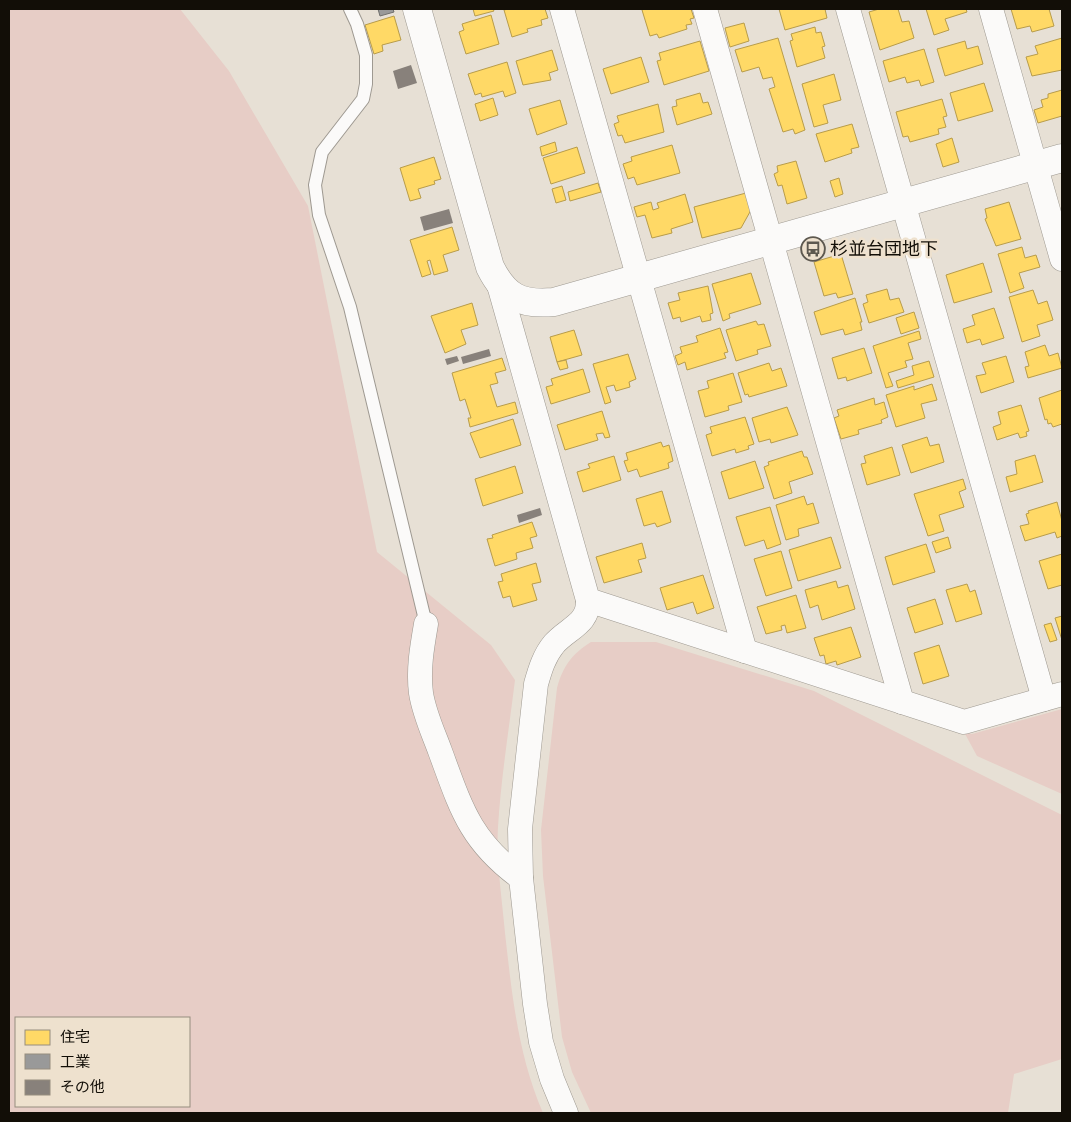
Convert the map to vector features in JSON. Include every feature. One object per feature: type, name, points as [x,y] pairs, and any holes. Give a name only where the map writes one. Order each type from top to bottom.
[{"type":"street","points":[[417,9],[490,267],[499,285],[588,600],[585,618],[554,644],[542,663],[536,684],[520,829],[521,878],[541,1042],[552,1079],[566,1113]]},
{"type":"street","points":[[562,9],[745,651]]},
{"type":"street","points":[[705,9],[902,702]]},
{"type":"street","points":[[588,600],[964,722],[1053,697],[903,204],[848,9]]},
{"type":"street","points":[[991,9],[1062,259]]},
{"type":"street","points":[[499,285],[514,298],[534,304],[554,302],[1062,158]]},
{"type":"street","points":[[426,624],[421,650],[421,693],[426,713],[462,809],[484,846],[500,862],[521,878]]},
{"type":"lane","points":[[350,9],[357,24],[366,56],[366,84],[363,99],[322,152],[315,186],[319,215],[350,307],[426,624]]},
{"type":"shaded area","points":[[9,9],[180,9],[229,71],[308,206],[377,552],[491,645],[515,680],[499,809],[499,867],[517,1024],[534,1091],[543,1113],[9,1113]]},
{"type":"shaded area","points":[[591,642],[656,642],[814,691],[1062,815],[1062,1059],[1014,1074],[1008,1113],[591,1113],[572,1072],[562,1037],[543,876],[541,830],[557,688],[562,673],[569,661]]},
{"type":"shaded area","points":[[1062,709],[1062,794],[977,756],[964,732],[972,734]]},
{"type":"building: 住宅","points":[[473,9],[493,9],[494,11],[475,16]]},
{"type":"building: 住宅","points":[[545,9],[548,18],[541,20],[542,25],[527,29],[528,32],[512,37],[504,10]]},
{"type":"building: 住宅","points":[[691,9],[694,18],[690,19],[692,24],[686,25],[687,29],[659,38],[657,34],[650,36],[642,10]]},
{"type":"building: 住宅","points":[[779,9],[825,9],[827,18],[785,30]]},
{"type":"building: 住宅","points":[[879,9],[898,9],[902,22],[909,21],[914,38],[880,50],[869,12]]},
{"type":"building: 住宅","points":[[926,9],[966,9],[967,12],[945,19],[949,30],[934,35]]},
{"type":"building: 住宅","points":[[1011,9],[1049,9],[1054,26],[1032,32],[1030,26],[1017,29]]},
{"type":"building: 住宅","points":[[491,15],[499,44],[466,54],[459,32],[464,30],[462,24]]},
{"type":"building: 住宅","points":[[394,16],[401,40],[382,45],[383,51],[374,54],[365,25]]},
{"type":"building: 住宅","points":[[744,23],[749,41],[730,47],[725,28]]},
{"type":"building: 住宅","points":[[815,27],[816,33],[821,32],[825,46],[822,47],[825,58],[797,67],[790,41],[793,40],[791,34]]},
{"type":"building: 住宅","points":[[778,38],[805,130],[795,134],[793,129],[783,132],[769,89],[775,87],[772,77],[763,79],[759,67],[742,72],[735,50]]},
{"type":"building: 住宅","points":[[1062,38],[1062,70],[1032,76],[1026,57],[1038,54],[1035,46]]},
{"type":"building: 住宅","points":[[700,41],[709,71],[664,85],[657,61],[661,60],[659,53]]},
{"type":"building: 住宅","points":[[965,41],[967,49],[978,46],[983,64],[945,76],[937,49]]},
{"type":"building: 住宅","points":[[924,49],[934,82],[921,86],[919,80],[907,83],[905,77],[889,82],[883,61]]},
{"type":"building: 住宅","points":[[552,50],[558,70],[549,73],[551,80],[523,85],[516,61]]},
{"type":"building: 住宅","points":[[641,57],[649,82],[611,94],[603,69]]},
{"type":"building: 住宅","points":[[507,62],[516,93],[505,97],[503,91],[482,97],[481,93],[475,95],[468,74]]},
{"type":"building: 住宅","points":[[834,74],[841,100],[823,105],[828,123],[814,127],[802,84]]},
{"type":"building: 住宅","points":[[984,83],[993,111],[958,121],[950,93]]},
{"type":"building: 住宅","points":[[1062,90],[1062,116],[1038,123],[1034,110],[1043,107],[1041,100],[1048,98],[1048,94]]},
{"type":"building: 住宅","points":[[700,93],[703,103],[708,102],[712,114],[677,125],[672,107],[677,106],[676,100]]},
{"type":"building: 住宅","points":[[493,98],[498,115],[480,121],[475,104]]},
{"type":"building: 住宅","points":[[942,99],[947,116],[943,117],[946,127],[938,129],[939,134],[910,142],[908,136],[903,137],[896,112]]},
{"type":"building: 住宅","points":[[560,100],[567,124],[537,135],[529,109]]},
{"type":"building: 住宅","points":[[658,104],[664,132],[625,143],[622,135],[618,136],[614,124],[619,122],[617,116]]},
{"type":"building: 住宅","points":[[852,124],[859,147],[851,149],[852,153],[825,162],[816,134]]},
{"type":"building: 住宅","points":[[952,138],[959,162],[943,167],[936,144]]},
{"type":"building: 住宅","points":[[555,142],[557,151],[542,156],[540,147]]},
{"type":"building: 住宅","points":[[672,145],[680,173],[637,185],[634,177],[628,179],[623,164],[632,161],[631,157]]},
{"type":"building: 住宅","points":[[577,147],[585,173],[551,184],[543,158]]},
{"type":"building: 住宅","points":[[434,157],[441,179],[434,181],[435,184],[418,189],[421,198],[410,201],[400,168]]},
{"type":"building: 住宅","points":[[796,161],[807,198],[787,204],[782,185],[778,186],[774,174],[778,172],[777,166]]},
{"type":"building: 住宅","points":[[839,178],[843,194],[835,197],[830,181]]},
{"type":"building: 住宅","points":[[598,183],[601,192],[570,201],[568,192]]},
{"type":"building: 住宅","points":[[562,186],[566,200],[556,203],[552,189]]},
{"type":"building: 住宅","points":[[746,193],[751,210],[741,228],[702,238],[694,207]]},
{"type":"building: 住宅","points":[[685,194],[693,222],[671,229],[672,233],[652,238],[645,215],[637,217],[634,207],[651,202],[653,210],[659,208],[657,203]]},
{"type":"building: 住宅","points":[[1009,202],[1021,239],[996,246],[985,219],[987,218],[985,209]]},
{"type":"building: 住宅","points":[[452,227],[459,250],[443,255],[448,271],[434,275],[430,260],[427,261],[431,274],[422,277],[410,240]]},
{"type":"building: 住宅","points":[[1022,247],[1025,258],[1036,255],[1040,267],[1019,273],[1024,288],[1010,293],[998,254]]},
{"type":"building: 住宅","points":[[841,254],[853,294],[838,298],[836,293],[824,296],[814,262]]},
{"type":"building: 住宅","points":[[983,263],[992,292],[954,303],[946,275]]},
{"type":"building: 住宅","points":[[751,273],[761,304],[729,314],[730,318],[723,321],[712,284]]},
{"type":"building: 住宅","points":[[708,286],[713,313],[710,314],[711,320],[702,322],[700,316],[681,322],[680,317],[673,319],[668,303],[680,300],[678,293]]},
{"type":"building: 住宅","points":[[887,289],[890,300],[899,298],[904,312],[869,323],[863,304],[868,302],[866,295]]},
{"type":"building: 住宅","points":[[1033,290],[1038,304],[1047,301],[1053,320],[1037,325],[1040,336],[1022,342],[1009,297]]},
{"type":"building: 住宅","points":[[855,298],[862,322],[860,322],[862,330],[845,335],[843,329],[821,335],[814,312]]},
{"type":"building: 住宅","points":[[472,303],[478,325],[461,330],[466,344],[445,353],[431,316]]},
{"type":"building: 住宅","points":[[994,308],[1004,338],[982,345],[980,339],[967,343],[963,329],[975,325],[972,315]]},
{"type":"building: 住宅","points":[[914,312],[919,328],[901,334],[896,318]]},
{"type":"building: 住宅","points":[[756,321],[758,325],[764,324],[771,346],[757,350],[758,354],[736,361],[726,330]]},
{"type":"building: 住宅","points":[[720,328],[728,352],[724,353],[726,358],[687,370],[685,362],[678,365],[675,356],[682,353],[680,347],[698,342],[696,336]]},
{"type":"building: 住宅","points":[[574,330],[582,355],[557,362],[550,337]]},
{"type":"building: 住宅","points":[[919,331],[921,339],[908,343],[913,359],[905,361],[907,367],[888,373],[893,386],[886,388],[873,346]]},
{"type":"building: 住宅","points":[[1045,345],[1049,356],[1058,353],[1062,368],[1028,378],[1025,367],[1029,366],[1025,352]]},
{"type":"building: 住宅","points":[[864,348],[872,373],[847,381],[846,377],[838,379],[832,358]]},
{"type":"building: 住宅","points":[[628,354],[636,379],[629,382],[630,387],[616,391],[614,385],[606,387],[611,402],[605,404],[593,364]]},
{"type":"building: 住宅","points":[[1006,356],[1014,382],[981,393],[976,376],[986,374],[982,363]]},
{"type":"building: 住宅","points":[[502,358],[506,370],[495,373],[498,383],[490,385],[497,407],[515,402],[518,413],[470,427],[468,418],[471,418],[465,399],[460,401],[452,373]]},
{"type":"building: 住宅","points":[[566,360],[568,368],[560,370],[557,362]]},
{"type":"building: 住宅","points":[[929,361],[934,377],[898,388],[896,381],[914,375],[912,366]]},
{"type":"building: 住宅","points":[[769,363],[772,371],[781,368],[787,386],[749,397],[748,394],[745,395],[738,373]]},
{"type":"building: 住宅","points":[[583,369],[590,392],[551,404],[546,387],[553,385],[551,379]]},
{"type":"building: 住宅","points":[[733,373],[742,402],[728,406],[729,410],[705,417],[698,391],[709,388],[707,381]]},
{"type":"building: 住宅","points":[[932,384],[937,400],[921,404],[925,418],[896,427],[886,395],[914,386],[914,390]]},
{"type":"building: 住宅","points":[[1062,390],[1062,424],[1053,427],[1051,423],[1048,424],[1047,419],[1045,420],[1039,398]]},
{"type":"building: 住宅","points":[[874,398],[875,405],[884,402],[888,417],[881,420],[882,423],[858,430],[859,434],[841,439],[834,418],[839,416],[837,410]]},
{"type":"building: 住宅","points":[[1021,405],[1029,431],[1026,432],[1027,436],[1020,438],[1018,433],[997,440],[993,427],[1001,424],[998,412]]},
{"type":"building: 住宅","points":[[787,407],[798,435],[771,443],[770,439],[759,442],[752,418]]},
{"type":"building: 住宅","points":[[602,411],[610,437],[605,438],[603,433],[596,434],[598,440],[565,450],[557,425]]},
{"type":"building: 住宅","points":[[745,417],[754,444],[748,446],[749,449],[736,453],[735,449],[712,456],[706,435],[712,433],[710,427]]},
{"type":"building: 住宅","points":[[513,419],[521,445],[480,458],[470,433]]},
{"type":"building: 住宅","points":[[927,437],[930,446],[939,444],[944,462],[911,473],[902,445]]},
{"type":"building: 住宅","points":[[661,442],[663,447],[669,445],[673,461],[668,463],[669,468],[640,477],[637,469],[628,472],[624,461],[628,460],[626,453]]},
{"type":"building: 住宅","points":[[892,447],[900,475],[867,485],[861,464],[866,463],[864,456]]},
{"type":"building: 住宅","points":[[802,451],[804,457],[807,457],[813,474],[789,482],[792,493],[774,499],[764,467],[769,465],[768,462]]},
{"type":"building: 住宅","points":[[1035,455],[1043,482],[1010,492],[1006,477],[1017,474],[1015,461]]},
{"type":"building: 住宅","points":[[614,456],[621,480],[583,492],[577,472],[590,468],[588,464]]},
{"type":"building: 住宅","points":[[755,461],[764,488],[729,499],[721,472]]},
{"type":"building: 住宅","points":[[515,466],[523,493],[483,506],[475,479]]},
{"type":"building: 住宅","points":[[963,479],[966,489],[959,492],[964,507],[939,515],[944,531],[928,536],[914,494]]},
{"type":"building: 住宅","points":[[662,491],[671,522],[657,527],[655,523],[644,526],[636,499]]},
{"type":"building: 住宅","points":[[804,496],[807,505],[813,503],[819,523],[798,529],[799,536],[786,540],[776,505]]},
{"type":"building: 住宅","points":[[1057,502],[1062,521],[1062,536],[1057,538],[1055,532],[1025,541],[1020,526],[1029,524],[1026,514],[1029,513],[1028,511]]},
{"type":"building: 住宅","points":[[770,507],[781,544],[767,549],[764,540],[745,546],[736,517]]},
{"type":"building: 住宅","points":[[532,522],[537,536],[530,538],[533,548],[516,553],[517,559],[495,566],[487,539],[493,538],[492,535]]},
{"type":"building: 住宅","points":[[831,537],[841,568],[798,581],[789,550]]},
{"type":"building: 住宅","points":[[948,537],[951,548],[936,553],[932,542]]},
{"type":"building: 住宅","points":[[642,543],[646,558],[638,560],[642,572],[604,583],[596,557]]},
{"type":"building: 住宅","points":[[926,544],[935,572],[893,585],[885,557]]},
{"type":"building: 住宅","points":[[781,551],[792,588],[766,596],[754,559]]},
{"type":"building: 住宅","points":[[1062,554],[1062,585],[1048,589],[1039,561]]},
{"type":"building: 住宅","points":[[536,563],[541,582],[532,584],[537,600],[513,607],[510,596],[503,598],[498,582],[503,581],[501,574]]},
{"type":"building: 住宅","points":[[703,575],[714,608],[697,614],[693,602],[667,610],[660,588]]},
{"type":"building: 住宅","points":[[836,581],[838,588],[848,585],[855,609],[822,620],[818,605],[810,608],[805,590]]},
{"type":"building: 住宅","points":[[967,584],[970,592],[975,590],[982,614],[956,622],[946,590]]},
{"type":"building: 住宅","points":[[796,595],[806,628],[787,633],[785,625],[781,626],[782,630],[766,634],[757,607]]},
{"type":"building: 住宅","points":[[935,599],[943,624],[915,633],[907,608]]},
{"type":"building: 住宅","points":[[1062,616],[1062,640],[1055,618]]},
{"type":"building: 住宅","points":[[1051,623],[1057,640],[1050,642],[1044,625]]},
{"type":"building: 住宅","points":[[851,627],[861,657],[837,665],[836,661],[826,664],[824,655],[820,656],[814,638]]},
{"type":"building: 住宅","points":[[939,645],[949,676],[923,684],[914,653]]},
{"type":"building: 工業","points":[[378,9],[393,9],[394,12],[380,16]]},
{"type":"building: その他","points":[[411,65],[417,83],[398,89],[393,71]]},
{"type":"building: その他","points":[[449,209],[453,223],[424,231],[420,217]]},
{"type":"building: その他","points":[[489,349],[491,356],[463,364],[461,357]]},
{"type":"building: その他","points":[[457,356],[459,361],[447,365],[445,359]]},
{"type":"building: その他","points":[[540,508],[542,515],[519,523],[517,515]]},
{"type":"place","name":"杉並台団地下","points":[[813,249]]}]
